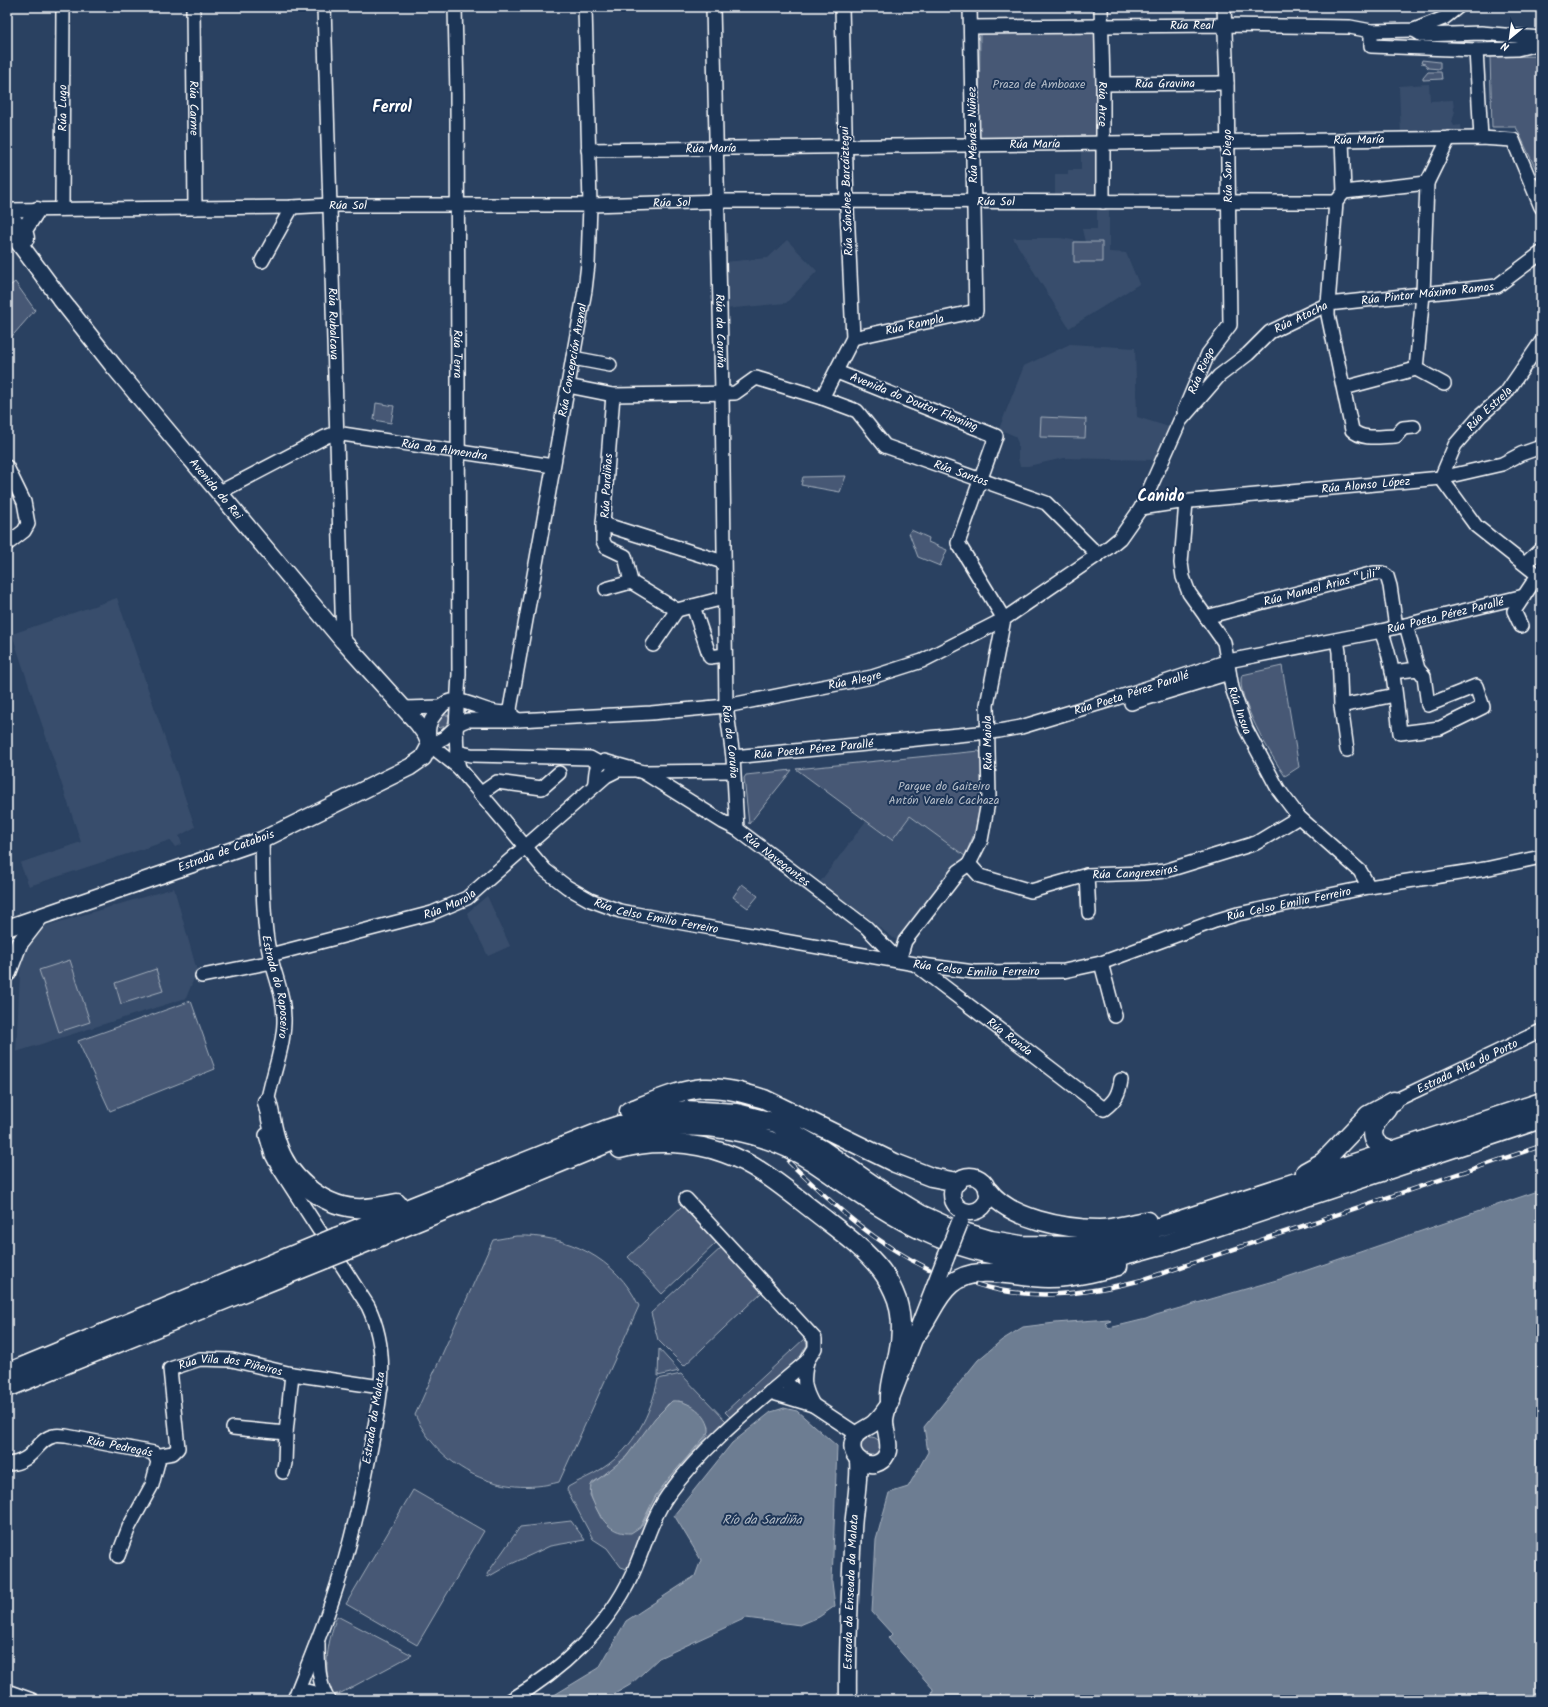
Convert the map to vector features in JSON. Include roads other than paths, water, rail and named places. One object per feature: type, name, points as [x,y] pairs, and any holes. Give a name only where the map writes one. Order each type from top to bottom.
[{"type":"highway","points":[[526,1160],[554,1144],[630,1110],[677,1094],[702,1088],[724,1089],[764,1099],[895,1163],[931,1177],[957,1182]]},
{"type":"highway","points":[[1393,1151],[1383,1149],[1377,1143],[1373,1130],[1378,1118],[1394,1101]]},
{"type":"highway","points":[[1280,1188],[1323,1162],[1368,1115],[1394,1101]]},
{"type":"highway","points":[[267,1102],[277,1143],[291,1171],[302,1183],[325,1199],[339,1205],[359,1208],[424,1201]]},
{"type":"highway","points":[[341,1244],[424,1201],[526,1160],[607,1129],[644,1117],[685,1110],[737,1113],[776,1123],[821,1149],[879,1189],[920,1214],[951,1228],[990,1240],[1021,1245],[1080,1246],[1113,1241],[1200,1214],[1541,1102]]},
{"type":"highway","points":[[7,1373],[341,1244],[544,1170],[613,1141],[642,1132],[684,1127],[729,1129],[771,1140],[805,1158],[894,1216],[923,1231],[985,1254],[1042,1262],[1113,1257],[1162,1245],[1541,1119]]},
{"type":"highway","points":[[544,1170],[561,1168],[632,1145],[665,1143],[694,1145],[725,1153],[755,1167],[794,1195],[854,1243],[881,1270],[891,1286],[901,1316],[901,1334],[898,1354],[890,1382],[889,1404]]},
{"type":"highway","points":[[988,1190],[1001,1204],[1046,1222],[1064,1226],[1100,1229],[1158,1219],[1200,1214]]},
{"type":"highway","points":[[915,1336],[923,1327],[941,1295],[952,1283],[964,1276],[976,1273],[990,1273],[1048,1278],[1088,1274],[1177,1249],[1280,1207]]},
{"type":"highway","points":[[7,1388],[321,1252]]},
{"type":"main road","points":[[26,238],[24,230],[37,210]]},
{"type":"main road","points":[[7,211],[66,292],[70,303],[70,312]]},
{"type":"main road","name":"Avenida do Rei","points":[[7,227],[70,312],[343,641],[423,730],[430,745]]},
{"type":"main road","name":"Estrada de Catabois","points":[[10,927],[262,840],[410,767],[423,758],[430,745]]},
{"type":"main road","points":[[18,944],[40,916]]},
{"type":"main road","points":[[7,981],[18,944],[17,932],[10,927]]},
{"type":"main road","points":[[7,957],[7,981]]},
{"type":"main road","points":[[858,1485],[865,1475],[882,1461],[888,1452],[885,1420],[889,1404],[962,1216],[969,1212],[980,1210],[987,1201],[988,1190],[986,1185],[978,1178],[967,1176],[957,1182],[954,1187],[953,1198],[962,1216]]},
{"type":"main road","points":[[877,1464],[865,1464],[858,1460],[853,1451],[852,1445],[862,1431],[875,1422],[889,1404]]},
{"type":"main road","points":[[862,1431],[878,1430],[886,1437]]},
{"type":"main road","name":"Estrada da Enseada da Malata","points":[[848,1700],[847,1638],[854,1512],[858,1485],[858,1460]]},
{"type":"street","name":"Rúa Lugo","points":[[62,209],[63,7]]},
{"type":"street","name":"Rúa Carme","points":[[193,7],[195,208]]},
{"type":"street","name":"Rúa Rubalcava","points":[[324,7],[343,641]]},
{"type":"street","name":"Rúa Terra","points":[[455,7],[457,94],[459,674],[456,726]]},
{"type":"street","name":"Rúa Concepción Arenal","points":[[510,709],[573,358],[588,264],[590,205],[585,7]]},
{"type":"street","name":"Rúa da Coruña","points":[[713,7],[722,392],[726,706],[733,764],[737,829]]},
{"type":"street","name":"Rúa Sánchez Barcáiztegui","points":[[837,372],[853,338],[847,201],[842,7]]},
{"type":"street","name":"Rúa Méndez Núñez","points":[[970,7],[976,311]]},
{"type":"street","name":"Rúa Arce","points":[[1101,7],[1103,84],[1103,202]]},
{"type":"street","name":"Rúa San Diego","points":[[1224,7],[1227,83],[1230,325]]},
{"type":"street","points":[[1414,30],[1444,18],[1458,7]]},
{"type":"street","name":"Rúa Real","points":[[971,27],[1224,24],[1350,27],[1371,31],[1414,30]]},
{"type":"street","points":[[1414,30],[1422,35],[1481,33],[1541,38]]},
{"type":"street","points":[[1371,31],[1372,46],[1476,50],[1518,49],[1541,43]]},
{"type":"street","points":[[1476,50],[1481,138],[1513,140],[1541,207]]},
{"type":"street","name":"Rúa Gravina","points":[[1103,84],[1227,83]]},
{"type":"street","points":[[1416,369],[1423,294],[1428,183],[1449,138]]},
{"type":"street","name":"Rúa María","points":[[588,150],[1481,138]]},
{"type":"street","name":"Rúa Atocha","points":[[1141,508],[1180,421],[1219,376],[1248,354],[1270,332],[1328,304],[1340,197],[1342,140]]},
{"type":"street","name":"Rúa Sol","points":[[7,211],[62,209],[292,207],[330,205],[590,205],[717,201],[1228,201],[1340,197],[1428,183]]},
{"type":"street","points":[[262,261],[292,207]]},
{"type":"street","name":"Rúa Pintor Máximo Ramos","points":[[1328,304],[1497,286],[1541,253]]},
{"type":"street","points":[[1328,304],[1328,315],[1352,430],[1357,435],[1363,437],[1396,436],[1404,428],[1414,427]]},
{"type":"street","name":"Rúa Rampla","points":[[853,338],[976,311]]},
{"type":"street","name":"Rúa Riego","points":[[1180,421],[1208,354],[1230,325]]},
{"type":"street","name":"Rúa Estrela","points":[[1442,478],[1455,445],[1480,416],[1506,394],[1541,342]]},
{"type":"street","points":[[573,358],[610,365]]},
{"type":"street","points":[[1344,388],[1416,369],[1444,384]]},
{"type":"street","name":"Avenida do Doutor Fleming","points":[[822,398],[837,372],[996,436],[980,480]]},
{"type":"street","points":[[568,386],[613,396],[722,392],[735,393],[756,378],[822,398]]},
{"type":"street","name":"Rúa Pardiñas","points":[[613,396],[603,524],[723,562]]},
{"type":"street","name":"Rúa Santos","points":[[822,398],[857,411],[885,446],[1046,503],[1098,555]]},
{"type":"street","points":[[220,492],[336,433]]},
{"type":"street","name":"Rúa da Almendra","points":[[336,433],[553,466]]},
{"type":"street","name":"Rúa Alonso López","points":[[1141,508],[1186,502],[1442,478],[1502,464],[1521,454],[1541,447]]},
{"type":"street","points":[[7,467],[24,502],[28,524],[24,531],[7,544]]},
{"type":"street","points":[[1442,478],[1476,526],[1540,577],[1514,611],[1522,626]]},
{"type":"street","points":[[980,480],[958,543],[1004,619]]},
{"type":"street","name":"Rúa Insua","points":[[1186,502],[1181,563],[1183,577],[1190,593],[1224,642],[1232,688],[1246,730],[1278,789],[1299,817],[1360,871],[1369,887]]},
{"type":"street","name":"Rúa Alegre","points":[[456,726],[467,720],[518,720],[651,713],[726,706],[872,677],[894,670],[922,661],[1004,619],[1098,555],[1120,538],[1141,508]]},
{"type":"street","points":[[603,524],[603,541],[609,549],[625,556],[631,582]]},
{"type":"street","points":[[1525,564],[1541,549]]},
{"type":"street","name":"Rúa Manuel Arias “Lili”","points":[[1206,617],[1374,573],[1382,573],[1387,576],[1401,626]]},
{"type":"street","points":[[606,588],[631,582],[677,610]]},
{"type":"street","name":"Rúa Poeta Pérez Parallé","points":[[733,764],[988,736],[1228,667],[1524,596]]},
{"type":"street","points":[[653,645],[677,610],[724,598]]},
{"type":"street","points":[[693,606],[710,657],[725,655]]},
{"type":"street","name":"Rúa Maiola","points":[[899,961],[905,941],[959,872],[969,864],[980,840],[989,797],[987,705],[1004,619]]},
{"type":"street","points":[[1381,631],[1385,641],[1392,672],[1400,733],[1440,728],[1483,707],[1476,686],[1428,705],[1424,676],[1418,669],[1401,626]]},
{"type":"street","points":[[1337,640],[1339,652],[1341,706],[1347,750]]},
{"type":"street","points":[[1392,672],[1418,669]]},
{"type":"street","points":[[1341,706],[1395,695]]},
{"type":"street","points":[[456,726],[444,738],[430,745],[429,723],[441,707],[448,702],[457,701],[500,712],[507,712],[510,709],[512,716],[518,720]]},
{"type":"street","points":[[404,708],[441,707]]},
{"type":"street","points":[[456,726],[459,768]]},
{"type":"street","name":"Rúa Celso Emilio Ferreiro","points":[[430,745],[459,768],[545,870],[568,887],[590,900],[608,908],[683,923],[915,964],[982,972],[1064,971],[1101,963],[1238,914],[1369,887],[1485,869],[1541,857]]},
{"type":"street","name":"Rúa Navegantes","points":[[457,752],[466,754],[590,758],[604,769],[638,771],[733,764]]},
{"type":"street","name":"Rúa Marola","points":[[202,976],[271,959],[432,913],[467,898],[594,786],[604,769]]},
{"type":"street","name":"Rúa Navegantes","points":[[638,771],[737,829],[866,927],[899,961]]},
{"type":"street","points":[[480,794],[497,782],[542,788],[559,773]]},
{"type":"street","name":"Rúa Cangrexeiras","points":[[969,864],[980,876],[1031,891],[1087,875],[1165,871],[1256,843],[1299,817]]},
{"type":"street","name":"Estrada do Raposeiro","points":[[262,840],[266,932],[271,959],[282,996],[284,1024],[278,1061],[267,1102],[265,1128],[272,1155]]},
{"type":"street","points":[[1087,875],[1089,913]]},
{"type":"street","points":[[1101,963],[1116,1016]]},
{"type":"street","name":"Rúa Ronda","points":[[915,964],[1104,1109],[1115,1100],[1119,1092],[1121,1080]]},
{"type":"street","name":"Estrada Alta do Porto","points":[[1394,1101],[1541,1031]]},
{"type":"street","name":"Estrada da Malata","points":[[272,1155],[356,1286],[372,1316],[379,1335],[382,1354],[382,1386],[358,1513],[335,1593],[295,1699]]},
{"type":"street","points":[[511,1700],[548,1675],[594,1632],[627,1586],[658,1512],[667,1496],[709,1447],[807,1361],[815,1348],[815,1339],[686,1199]]},
{"type":"street","name":"Rúa Vila dos Piñeiros","points":[[155,1456],[173,1453],[178,1448],[170,1369],[200,1359],[232,1360],[292,1374],[382,1386]]},
{"type":"street","points":[[807,1361],[804,1384],[813,1405]]},
{"type":"street","name":"Rúa Vila dos Piñeiros","points":[[283,1472],[292,1374]]},
{"type":"street","points":[[784,1381],[813,1405]]},
{"type":"street","points":[[770,1392],[813,1405],[862,1431]]},
{"type":"street","points":[[233,1428],[286,1433]]},
{"type":"street","name":"Rúa Pedregás","points":[[7,1464],[17,1463],[30,1457],[44,1441],[53,1436],[66,1436],[151,1452],[158,1462],[152,1485],[129,1526],[118,1556]]},
{"type":"street","points":[[318,1638],[319,1678],[328,1700]]},
{"type":"street","points":[[7,1691],[32,1700]]},
{"type":"street","points":[[295,1699],[300,1693],[307,1691],[328,1700]]},
{"type":"water","points":[[1541,1190],[1541,1700],[931,1700],[933,1689],[888,1638],[892,1634],[872,1612],[876,1540],[889,1493],[908,1487],[928,1452],[924,1427],[978,1360],[1002,1340],[1023,1327],[1109,1319],[1111,1321],[1105,1323],[1109,1328],[1146,1319],[1287,1277]]},
{"type":"water","points":[[672,1401],[678,1401],[691,1405],[702,1414],[706,1420],[709,1432],[656,1495],[640,1527],[631,1533],[624,1533],[613,1529],[605,1522],[595,1506],[590,1491],[591,1485],[626,1457],[655,1418]]},
{"type":"water","name":"Río da Sardiña","points":[[784,1408],[797,1411],[837,1446],[832,1582],[835,1606],[819,1617],[800,1625],[746,1618],[659,1658],[630,1685],[604,1700],[546,1700],[599,1668],[626,1621],[695,1576],[701,1560],[674,1515],[732,1443],[771,1412]]},
{"type":"railway","points":[[976,1284],[997,1290],[1017,1293],[1059,1294],[1100,1289],[1142,1280],[1541,1146]]},
{"type":"railway","points":[[789,1162],[854,1222],[889,1247],[929,1269]]},
{"type":"district","name":"Ferrol","points":[[392,107]]},
{"type":"district","name":"Canido","points":[[1161,496]]},
{"type":"park label","name":"Praza de Amboaxe","points":[[1039,84]]},
{"type":"park label","name":"Parque do Gaiteiro Antón Varela Cachaza","points":[[944,793]]}]
